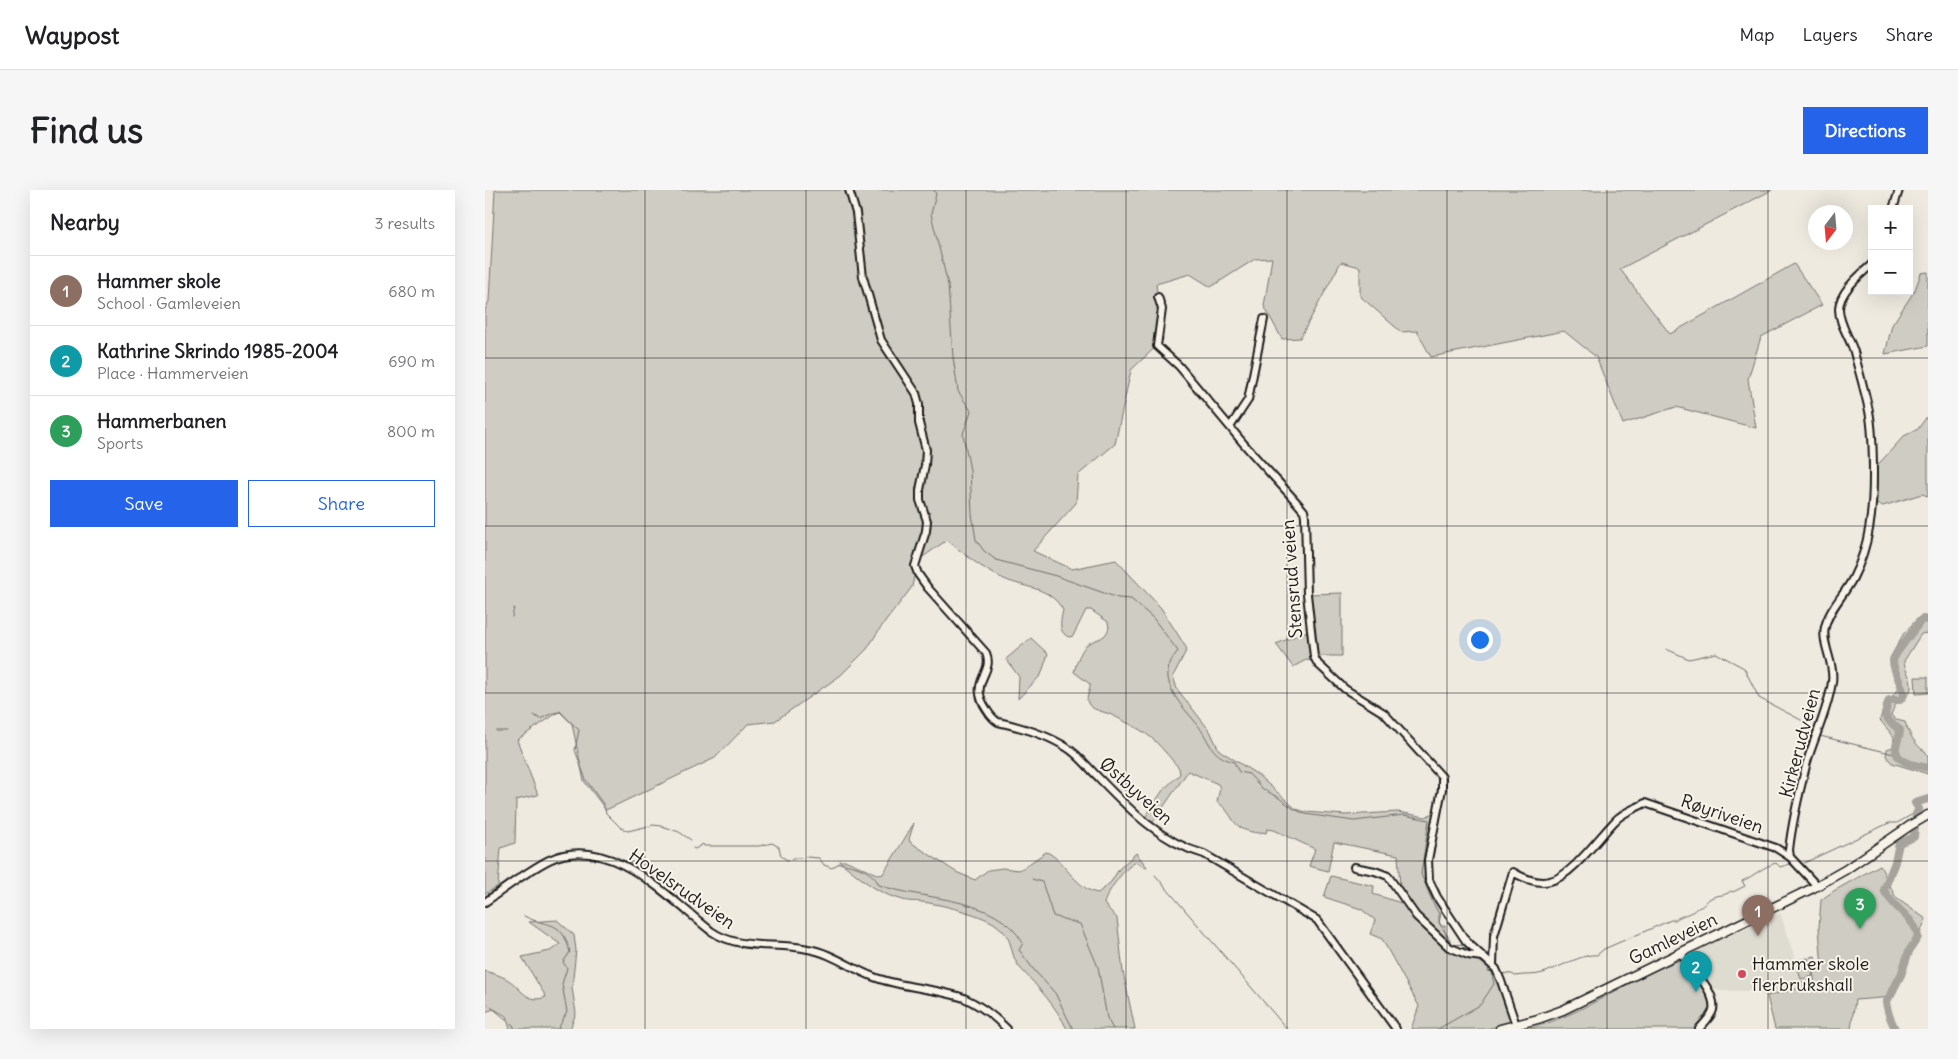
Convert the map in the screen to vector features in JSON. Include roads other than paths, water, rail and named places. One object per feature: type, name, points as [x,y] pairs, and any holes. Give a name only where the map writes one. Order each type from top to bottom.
[{"type":"main road","name":"Gamleveien","points":[[1500,1029],[1558,1012],[1817,886],[1851,867],[1927,816]]},
{"type":"street","name":"Østbyveien","points":[[849,190],[856,212],[863,277],[881,340],[916,393],[919,404],[919,423],[926,450],[925,465],[919,490],[920,500],[927,521],[926,531],[915,566],[922,580],[987,653],[987,664],[979,694],[980,700],[993,719],[1031,731],[1065,746],[1131,810],[1148,825],[1173,842],[1204,854],[1317,920],[1396,1029]]},
{"type":"street","points":[[1894,205],[1899,190]]},
{"type":"street","name":"Kirkerudveien","points":[[1790,856],[1790,842],[1807,761],[1827,706],[1832,680],[1832,665],[1825,629],[1827,620],[1853,578],[1861,559],[1873,510],[1873,472],[1869,413],[1852,345],[1841,319],[1839,309],[1846,292],[1868,268]]},
{"type":"street","name":"Stensrud veien","points":[[1158,297],[1162,309],[1157,346],[1179,366],[1243,445],[1276,478],[1304,511],[1310,630],[1312,650],[1318,664],[1345,689],[1384,714],[1442,777],[1442,789],[1428,860],[1429,880],[1437,897],[1466,941],[1493,965],[1501,980],[1516,1025]]},
{"type":"street","points":[[1230,427],[1248,400],[1264,319]]},
{"type":"street","name":"Røyriveien","points":[[1493,965],[1496,931],[1513,872],[1520,877],[1550,882],[1591,849],[1619,818],[1643,804],[1648,803],[1776,848],[1790,856]]},
{"type":"street","name":"Hovelsrudveien","points":[[485,902],[549,860],[576,853],[599,855],[628,866],[711,931],[727,940],[749,944],[807,948],[820,952],[877,978],[964,998],[986,1011],[1007,1029]]},
{"type":"street","points":[[1790,856],[1817,886]]},
{"type":"street","points":[[1354,867],[1375,871],[1387,876],[1416,916],[1449,947],[1468,955],[1484,957]]},
{"type":"street","points":[[1681,952],[1712,999],[1712,1012],[1699,1029]]},
{"type":"waterway","points":[[934,190],[936,194],[931,214],[948,285],[953,357],[958,391],[971,411],[963,434],[970,470],[972,514],[976,540],[984,551],[996,560],[1056,576],[1118,598],[1131,599],[1153,618],[1178,651],[1171,661],[1168,671],[1172,690],[1183,708],[1202,731],[1211,747],[1220,756],[1234,762],[1239,772],[1249,774],[1263,789],[1294,809],[1305,814],[1354,821],[1404,815],[1429,820],[1421,874],[1439,914],[1441,926],[1445,926],[1448,938],[1453,945],[1464,944],[1471,953]]},
{"type":"waterway","points":[[512,617],[514,608]]},
{"type":"waterway","points":[[1928,620],[1922,619],[1894,658],[1894,669],[1904,695],[1900,700],[1889,700],[1886,711],[1887,718],[1900,730],[1896,747],[1899,757],[1907,762],[1928,768]]},
{"type":"waterway","points":[[1666,649],[1689,659],[1716,653],[1744,668],[1759,698],[1801,720],[1814,731]]},
{"type":"waterway","points":[[534,715],[540,719],[560,712],[579,730],[575,750],[586,780],[603,804],[606,813],[621,828],[628,831],[653,825],[662,826],[679,832],[691,840]]},
{"type":"waterway","points":[[496,731],[507,731]]},
{"type":"waterway","points":[[1820,736],[1898,755]]},
{"type":"waterway","points":[[1895,1029],[1886,1003],[1901,975],[1909,951],[1918,937],[1913,924],[1892,902],[1884,890],[1895,862],[1899,843],[1914,837],[1916,814],[1919,809],[1915,803],[1928,799]]},
{"type":"waterway","points":[[1804,863],[1889,823],[1897,823],[1916,814]]},
{"type":"waterway","points":[[693,848],[695,849],[703,844],[704,846],[759,846],[772,843],[779,847],[781,856],[787,860],[806,857],[819,858],[824,865],[832,868],[839,863],[851,865],[872,875],[879,885],[958,902],[995,916],[1011,927],[1023,943],[1019,950],[1055,993],[1073,1029]]},
{"type":"waterway","points":[[1500,973],[1515,976],[1540,974],[1585,956],[1597,955],[1604,949],[1692,912],[1709,899],[1731,891],[1733,892],[1745,886],[1742,881],[1772,864],[1776,863],[1780,867],[1790,864],[1794,866]]},
{"type":"waterway","points":[[1155,875],[1287,1029]]},
{"type":"waterway","points":[[1032,879],[1042,882],[1053,916],[1080,924],[1098,967],[1107,1018],[1113,1029]]},
{"type":"waterway","points":[[524,916],[553,926],[563,934],[567,941],[570,952],[563,962],[567,968],[562,984],[567,1012],[558,1029]]},
{"type":"waterway","points":[[1475,958],[1489,968],[1488,971],[1496,973]]},
{"type":"waterway","points":[[1438,1029],[1480,1005],[1494,984],[1492,974]]},
{"type":"waterway","points":[[485,1002],[513,1025],[515,1029]]},
{"type":"place","name":"Hammerbanen","points":[[1860,929]]},
{"type":"place","name":"Hammer skole","points":[[1758,936]]},
{"type":"place","name":"Hammer skole flerbrukshall","points":[[1742,974]]},
{"type":"place","name":"Kathrine Skrindo 1985-2004","points":[[1696,992]]}]
